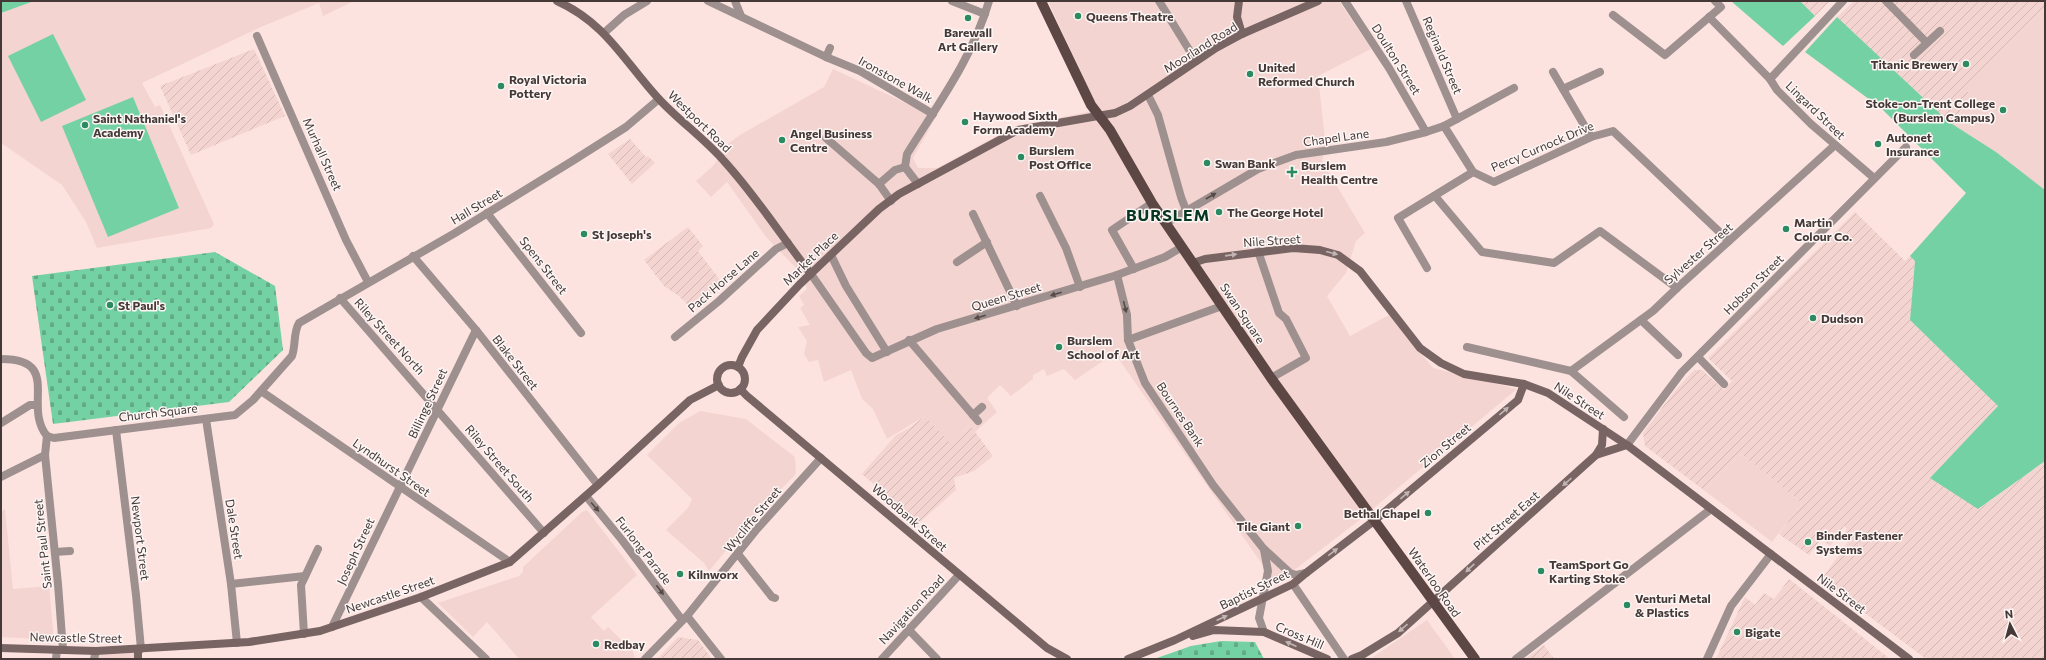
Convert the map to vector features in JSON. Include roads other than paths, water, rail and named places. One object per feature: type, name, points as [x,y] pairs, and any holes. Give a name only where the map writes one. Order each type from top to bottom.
[{"type":"main road","name":"Westport Road","points":[[557,1],[588,18],[604,33],[659,99],[698,134],[725,162],[811,274]]},
{"type":"main road","name":"Swan Square","points":[[1041,1],[1083,90],[1097,116],[1110,130],[1152,203],[1271,378],[1375,520]]},
{"type":"main road","points":[[1239,1],[1237,17],[1242,34]]},
{"type":"main road","name":"Moorland Road","points":[[1097,116],[1115,113],[1148,94],[1196,61],[1242,34],[1318,1]]},
{"type":"main road","name":"Market Place","points":[[738,367],[757,330],[811,274],[874,214],[891,201],[918,184],[1018,130],[1097,116]]},
{"type":"main road","name":"Nile Street","points":[[1193,263],[1206,259],[1293,248],[1320,250],[1338,255],[1360,271],[1394,314],[1408,335],[1420,348],[1451,369],[1464,374],[1524,384],[1548,393],[1627,445],[1909,659]]},
{"type":"main road","points":[[730,365],[738,367],[744,373],[745,378],[740,389],[730,392],[724,390],[719,385],[718,376],[722,369],[730,365]]},
{"type":"main road","name":"Zion Street","points":[[1375,520],[1518,400],[1524,384]]},
{"type":"main road","name":"Newcastle Street","points":[[1,648],[60,650],[95,655],[139,649],[237,643],[304,634],[421,597],[510,562],[586,496],[690,400],[719,385]]},
{"type":"main road","name":"Woodbank Street","points":[[740,389],[1047,648],[1067,659]]},
{"type":"main road","name":"Pitt Street East","points":[[1352,659],[1362,655],[1398,633],[1596,455],[1602,445],[1603,429]]},
{"type":"main road","name":"Pitt Street East","points":[[1596,455],[1627,445]]},
{"type":"main road","name":"Baptist Street","points":[[1175,640],[1293,584],[1375,520]]},
{"type":"main road","name":"Waterloo Road","points":[[1375,520],[1475,659]]},
{"type":"main road","name":"Cross Hill","points":[[1175,640],[1214,630],[1264,632],[1327,659]]},
{"type":"main road","points":[[1128,659],[1175,640]]},
{"type":"main road","points":[[138,659],[139,649]]},
{"type":"street","points":[[604,33],[624,15],[647,1]]},
{"type":"street","name":"Ironstone Walk","points":[[708,1],[838,63],[860,71],[933,114]]},
{"type":"street","points":[[735,1],[741,16]]},
{"type":"street","points":[[952,1],[985,14]]},
{"type":"street","points":[[918,184],[905,167],[907,154],[951,87],[971,48],[989,1]]},
{"type":"street","points":[[1159,1],[1196,61]]},
{"type":"street","name":"Doulton Street","points":[[1345,1],[1389,68],[1426,132]]},
{"type":"street","name":"Reginald Street","points":[[1406,1],[1457,119]]},
{"type":"street","points":[[1614,15],[1665,55],[1721,7],[1715,1]]},
{"type":"street","name":"Lingard Street","points":[[1844,1],[1814,30],[1770,79],[1777,90],[1835,145],[1874,178]]},
{"type":"street","points":[[1886,1],[1927,43]]},
{"type":"street","points":[[1709,17],[1770,79]]},
{"type":"street","points":[[1914,55],[1940,31]]},
{"type":"street","name":"Murhall Street","points":[[257,36],[346,240],[368,282]]},
{"type":"street","points":[[826,57],[830,48]]},
{"type":"street","points":[[1553,72],[1591,137]]},
{"type":"street","points":[[1563,90],[1600,72]]},
{"type":"street","name":"Chapel Lane","points":[[1166,223],[1258,169],[1296,155],[1386,142],[1426,132],[1444,126],[1514,88]]},
{"type":"street","points":[[1148,94],[1158,115],[1186,210]]},
{"type":"street","name":"Hall Street","points":[[299,323],[487,213],[626,127],[659,99]]},
{"type":"street","points":[[1427,268],[1398,218],[1473,172],[1444,126]]},
{"type":"street","name":"Percy Curnock Drive","points":[[1473,172],[1494,182],[1591,137],[1612,130],[1729,241]]},
{"type":"street","points":[[826,138],[879,184],[891,201]]},
{"type":"street","name":"Sylvester Street","points":[[1571,371],[1653,311],[1835,145]]},
{"type":"street","name":"Hobson Street","points":[[1627,445],[1665,392],[1906,147]]},
{"type":"street","points":[[879,184],[895,170],[905,167]]},
{"type":"street","points":[[1040,196],[1066,248],[1080,287]]},
{"type":"street","points":[[1435,196],[1482,252],[1554,263],[1600,231],[1677,288]]},
{"type":"street","points":[[1134,269],[1112,230],[1152,203]]},
{"type":"street","name":"Spens Street","points":[[487,213],[582,333]]},
{"type":"street","points":[[973,214],[1017,306]]},
{"type":"street","points":[[957,262],[987,242]]},
{"type":"street","name":"Pack Horse Lane","points":[[675,337],[719,302],[776,250],[788,243]]},
{"type":"street","name":"Queen Street","points":[[811,274],[866,353],[872,358],[909,340],[937,329],[1117,276],[1165,257],[1182,247]]},
{"type":"street","points":[[1258,252],[1279,313],[1286,319],[1306,358],[1271,378]]},
{"type":"street","points":[[831,255],[846,286],[887,352]]},
{"type":"street","name":"Blake Street","points":[[413,256],[476,330],[598,485]]},
{"type":"street","name":"Bournes Bank","points":[[1117,276],[1128,315],[1128,340],[1145,383],[1214,485],[1263,548],[1290,573],[1296,575],[1306,573]]},
{"type":"street","name":"Riley Street North","points":[[340,298],[438,409]]},
{"type":"street","points":[[1128,340],[1222,306]]},
{"type":"street","points":[[1641,320],[1678,355]]},
{"type":"street","name":"Church Square","points":[[47,436],[54,438],[235,415],[261,391],[292,356],[295,349],[295,330],[299,323]]},
{"type":"street","name":"Billinge Street","points":[[401,487],[476,330]]},
{"type":"street","points":[[909,340],[975,418],[982,407]]},
{"type":"street","points":[[1466,347],[1571,371],[1624,417]]},
{"type":"street","points":[[1698,357],[1724,384]]},
{"type":"street","points":[[1,359],[17,360],[27,364],[36,373],[39,383],[37,405],[38,422],[47,436]]},
{"type":"street","name":"Lyndhurst Street","points":[[261,391],[510,562]]},
{"type":"street","points":[[1,423],[30,405],[37,405]]},
{"type":"street","name":"Riley Street South","points":[[438,409],[544,533]]},
{"type":"street","name":"Dale Street","points":[[206,419],[231,584],[237,643]]},
{"type":"street","name":"Newport Street","points":[[116,430],[136,595],[139,649]]},
{"type":"street","name":"Saint Paul Street","points":[[47,436],[45,454],[59,590],[60,650],[56,659]]},
{"type":"street","points":[[1,477],[45,454]]},
{"type":"street","name":"Wycliffe Street","points":[[645,659],[685,618],[757,529],[821,458]]},
{"type":"street","name":"Joseph Street","points":[[332,626],[401,487]]},
{"type":"street","name":"Furlong Parade","points":[[586,496],[685,618],[721,659]]},
{"type":"street","points":[[1516,659],[1712,509]]},
{"type":"street","name":"Bournes Bank","points":[[1263,548],[1268,560],[1264,599]]},
{"type":"street","points":[[304,634],[301,585],[318,549]]},
{"type":"street","points":[[55,552],[70,551]]},
{"type":"street","points":[[738,554],[772,597],[775,598]]},
{"type":"street","points":[[1707,659],[1731,606],[1771,554]]},
{"type":"street","name":"Navigation Road","points":[[882,659],[959,575]]},
{"type":"street","points":[[231,584],[305,576]]},
{"type":"street","points":[[1293,584],[1344,659]]},
{"type":"street","points":[[421,597],[486,659]]},
{"type":"street","name":"Cross Hill","points":[[1264,599],[1259,618],[1264,632]]},
{"type":"street","points":[[908,629],[937,659]]},
{"type":"place","name":"Queens Theatre","points":[[1078,16]]},
{"type":"place","name":"Barewall Art Gallery","points":[[968,18]]},
{"type":"place","name":"Titanic Brewery","points":[[1966,64]]},
{"type":"place","name":"United Reformed Church","points":[[1250,74]]},
{"type":"place","name":"Royal Victoria Pottery","points":[[501,86]]},
{"type":"place","name":"Stoke-on-Trent College (Burslem Campus)","points":[[2003,110]]},
{"type":"place","name":"Haywood Sixth Form Academy","points":[[965,122]]},
{"type":"place","name":"Saint Nathaniel's Academy","points":[[85,125]]},
{"type":"place","name":"Angel Business Centre","points":[[782,140]]},
{"type":"place","name":"Autonet Insurance","points":[[1878,144]]},
{"type":"place","name":"Burslem Post Office","points":[[1021,157]]},
{"type":"place","name":"Swan Bank","points":[[1207,163]]},
{"type":"place","name":"Burslem Health Centre","points":[[1292,172]]},
{"type":"place","name":"The George Hotel","points":[[1219,212]]},
{"type":"place","name":"Martin Colour Co.","points":[[1786,229]]},
{"type":"place","name":"St Joseph's","points":[[584,234]]},
{"type":"place","name":"St Paul's","points":[[110,305]]},
{"type":"place","name":"Dudson","points":[[1813,318]]},
{"type":"place","name":"Burslem School of Art","points":[[1059,347]]},
{"type":"place","name":"Bethal Chapel","points":[[1428,513]]},
{"type":"place","name":"Tile Giant","points":[[1298,526]]},
{"type":"place","name":"Binder Fastener Systems","points":[[1808,542]]},
{"type":"place","name":"TeamSport Go Karting Stoke","points":[[1541,571]]},
{"type":"place","name":"Kilnworx","points":[[680,574]]},
{"type":"place","name":"Venturi Metal & Plastics","points":[[1627,605]]},
{"type":"place","name":"Bigate","points":[[1737,632]]},
{"type":"place","name":"Redbay","points":[[596,644]]},
{"type":"district","name":"BURSLEM","points":[[1168,214]]}]
